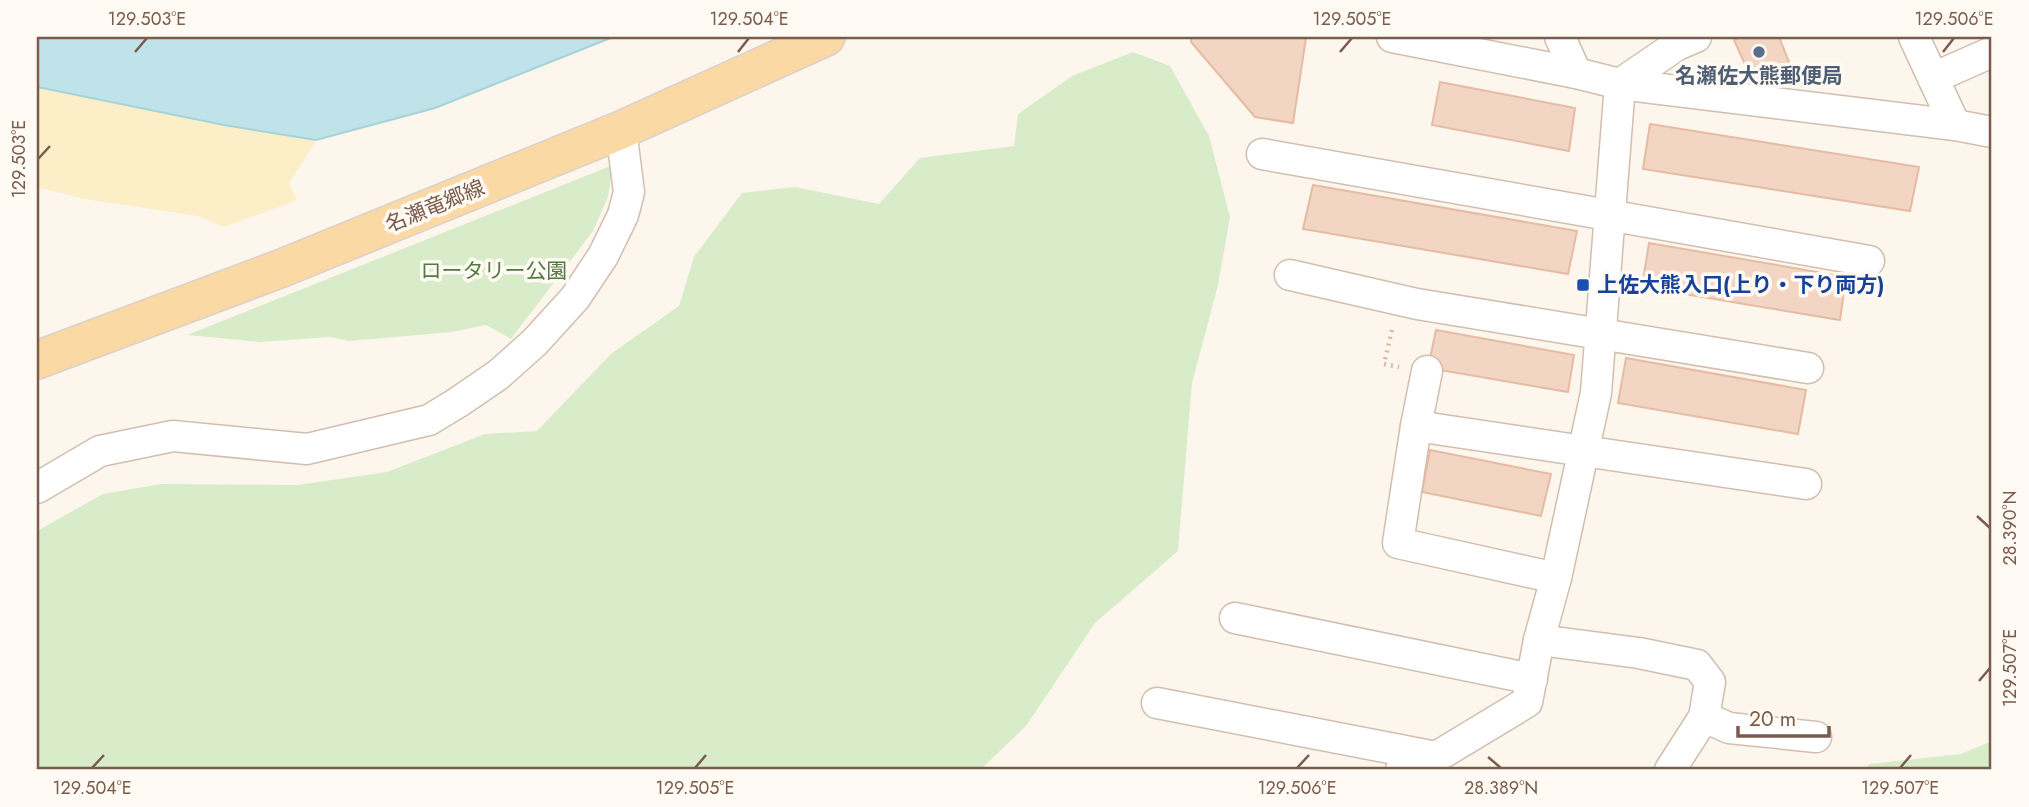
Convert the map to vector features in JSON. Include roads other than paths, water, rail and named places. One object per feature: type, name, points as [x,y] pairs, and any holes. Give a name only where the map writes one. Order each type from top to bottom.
[{"type":"main road","name":"名瀬竜郷線","points":[[37,360],[282,268],[621,130],[826,37]]},
{"type":"street","points":[[1392,37],[1620,83],[1955,125],[1992,132]]},
{"type":"street","points":[[1560,37],[1576,73]]},
{"type":"street","points":[[1620,83],[1676,45],[1696,37]]},
{"type":"street","points":[[1913,37],[1955,125]]},
{"type":"street","points":[[1933,78],[1992,52]]},
{"type":"street","points":[[1402,770],[1436,757],[1527,702],[1596,393],[1620,83]]},
{"type":"street","points":[[37,488],[100,451],[173,436],[307,449],[429,420],[457,403],[499,375],[535,342],[575,298],[603,256],[623,215],[629,192],[621,130]]},
{"type":"street","points":[[1262,154],[1869,261]]},
{"type":"street","points":[[1290,275],[1399,300],[1808,368]]},
{"type":"street","points":[[1427,371],[1398,543],[1556,578]]},
{"type":"street","points":[[1416,426],[1806,484]]},
{"type":"street","points":[[1235,618],[1532,679]]},
{"type":"street","points":[[1539,640],[1639,653],[1697,665],[1710,682],[1704,717],[1670,770]]},
{"type":"street","points":[[1157,703],[1436,757]]},
{"type":"street","points":[[1704,717],[1730,728],[1816,737]]},
{"type":"water","points":[[37,37],[613,37],[435,108],[316,140],[224,125],[37,87]]},
{"type":"place","name":"名瀬佐大熊郵便局","points":[[1759,52]]},
{"type":"place","name":"上佐大熊入口(上り・下り両方)","points":[[1583,285]]},
{"type":"park label","name":"ロータリー公園","points":[[494,271]]}]
